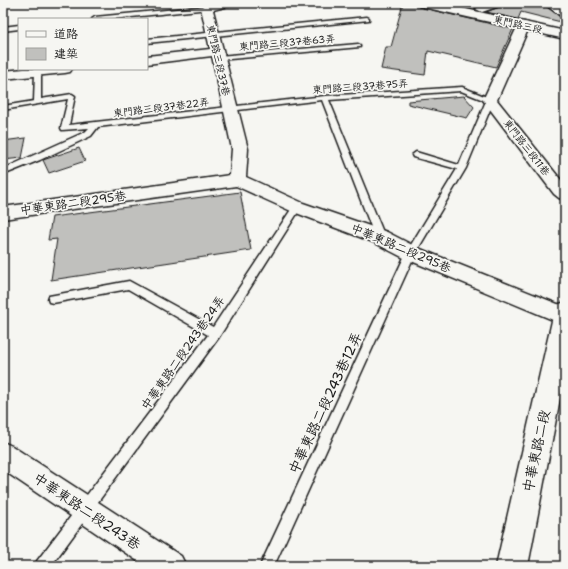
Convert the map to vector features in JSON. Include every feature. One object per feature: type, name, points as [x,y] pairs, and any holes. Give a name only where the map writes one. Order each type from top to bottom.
[{"type":"main road","name":"東門路三段","points":[[423,3],[565,35]]},
{"type":"main road","name":"東門路三段","points":[[455,3],[565,28]]},
{"type":"main road","name":"中華東路二段","points":[[512,566],[565,315]]},
{"type":"street","name":"東門路三段37巷","points":[[229,3],[207,8],[240,149],[238,180]]},
{"type":"street","points":[[482,9],[498,3]]},
{"type":"street","points":[[548,3],[565,14]]},
{"type":"street","points":[[490,100],[524,25]]},
{"type":"street","points":[[148,60],[218,55]]},
{"type":"street","points":[[3,75],[56,70]]},
{"type":"street","name":"東門路三段11巷","points":[[490,100],[560,190],[565,194]]},
{"type":"street","name":"中華東路二段295巷","points":[[3,213],[238,180],[297,207],[380,236],[411,253],[565,315]]},
{"type":"street","name":"中華東路二段243巷","points":[[3,455],[171,566]]},
{"type":"lane","points":[[105,18],[207,8]]},
{"type":"lane","points":[[148,40],[367,19]]},
{"type":"lane","points":[[3,29],[18,27]]},
{"type":"lane","name":"東門路三段37巷63弄","points":[[218,55],[358,46]]},
{"type":"lane","points":[[37,102],[38,72]]},
{"type":"lane","name":"東門路三段37巷75弄","points":[[230,110],[325,98],[462,89],[490,100]]},
{"type":"lane","name":"東門路三段37巷22弄","points":[[3,108],[72,96],[65,128],[230,110]]},
{"type":"lane","points":[[325,98],[380,236]]},
{"type":"lane","points":[[411,253],[462,168],[490,100]]},
{"type":"lane","points":[[3,172],[88,134],[95,125]]},
{"type":"lane","points":[[416,155],[462,168]]},
{"type":"lane","name":"中華東路二段243巷24弄","points":[[42,566],[215,334],[297,207]]},
{"type":"lane","name":"中華東路二段243巷12弄","points":[[267,566],[411,253]]},
{"type":"lane","points":[[53,299],[129,285],[215,334]]},
{"type":"building","points":[[403,3],[416,3],[419,7],[513,29],[496,67],[428,51],[425,75],[381,69],[386,47],[391,47]]},
{"type":"building","points":[[446,3],[484,3],[477,6],[475,9]]},
{"type":"building","points":[[504,3],[542,3],[560,17],[565,18],[565,23],[521,12],[518,19],[486,12],[502,6]]},
{"type":"building","points":[[464,96],[474,107],[467,118],[408,104],[408,101]]},
{"type":"building","points":[[26,138],[22,158],[3,160],[3,141]]},
{"type":"building","points":[[79,148],[85,161],[49,173],[43,160]]},
{"type":"building","points":[[240,192],[251,250],[51,280],[57,239],[48,240],[52,217]]}]
